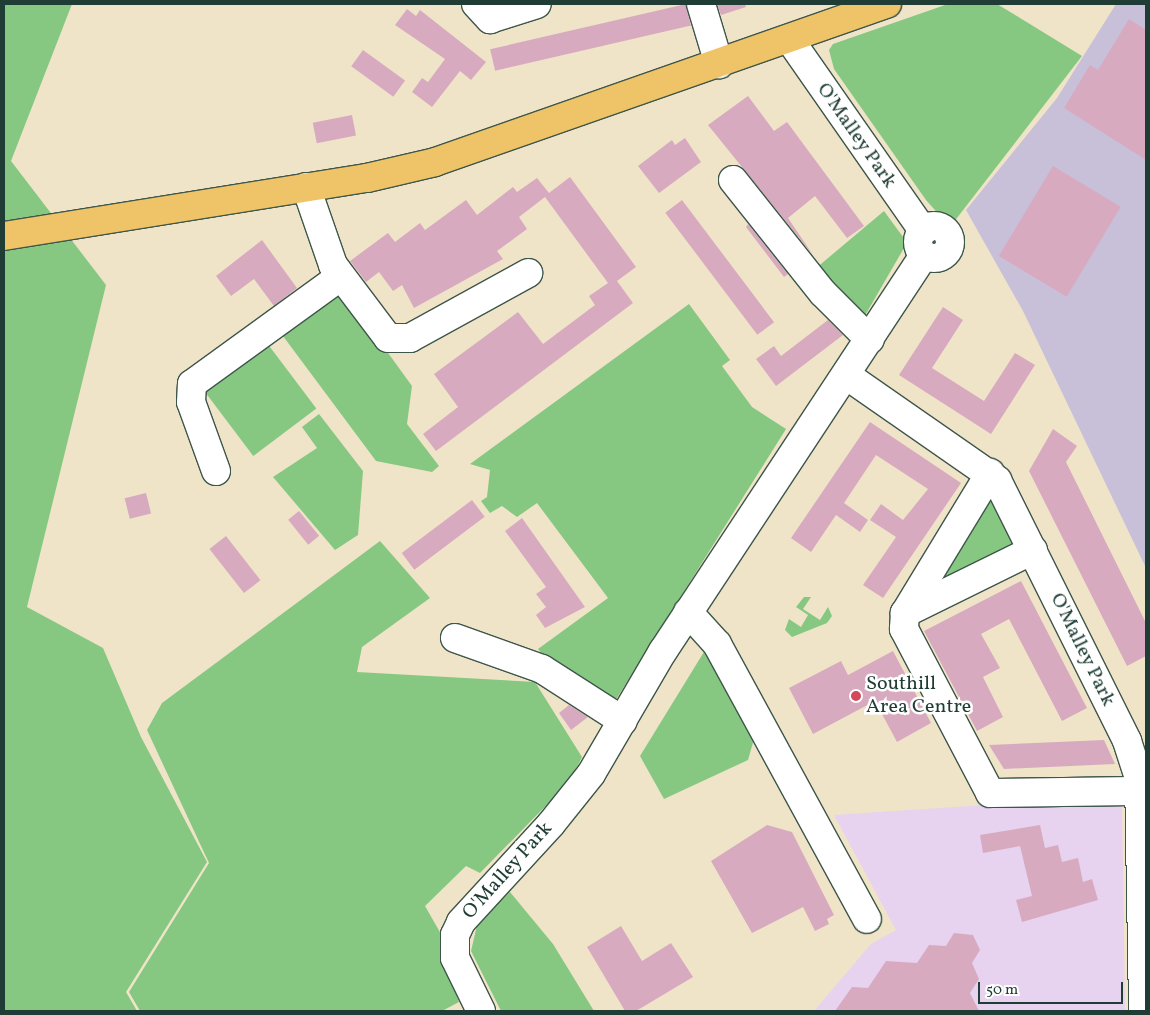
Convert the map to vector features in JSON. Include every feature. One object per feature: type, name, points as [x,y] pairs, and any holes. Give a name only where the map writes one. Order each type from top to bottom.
[{"type":"main road","points":[[4,236],[306,187],[442,160],[790,40],[887,4]]},
{"type":"street","points":[[476,4],[490,18],[537,4]]},
{"type":"street","points":[[701,4],[719,64]]},
{"type":"street","name":"O'Malley Park","points":[[478,1010],[455,958],[455,935],[461,922],[551,824],[617,731],[688,612],[870,340],[924,243],[790,40]]},
{"type":"street","points":[[733,180],[823,293],[870,340]]},
{"type":"street","points":[[306,187],[340,276],[388,338],[398,341],[528,273]]},
{"type":"street","points":[[216,471],[191,402],[192,384],[340,276]]},
{"type":"street","name":"O'Malley Park","points":[[846,375],[990,473],[1005,493],[1130,748],[1139,790],[1143,889],[1143,1011]]},
{"type":"street","points":[[990,473],[905,613],[904,629],[990,793],[1139,790]]},
{"type":"street","points":[[905,613],[1032,550]]},
{"type":"street","points":[[688,612],[717,644],[867,920]]},
{"type":"street","points":[[455,638],[542,669],[617,731]]},
{"type":"shaded area","points":[[1116,4],[1146,4],[1146,568],[1023,311],[966,210],[1057,98]]},
{"type":"shaded area","points":[[1122,804],[1125,1011],[814,1011],[871,944],[896,930],[834,815],[985,805]]},
{"type":"green space","points":[[4,4],[72,4],[11,161],[106,285],[27,607],[103,648],[141,737],[207,862],[126,992],[137,1011],[4,1011]]},
{"type":"green space","points":[[948,4],[997,4],[1082,56],[950,227],[926,200],[834,69],[829,50],[833,44]]},
{"type":"green space","points":[[884,211],[903,237],[904,248],[863,319],[815,269]]},
{"type":"green space","points":[[341,288],[412,386],[407,424],[439,466],[432,472],[376,461],[280,332]]},
{"type":"green space","points":[[689,304],[730,360],[722,366],[752,407],[786,429],[617,698],[607,698],[548,662],[538,649],[608,598],[537,503],[517,517],[502,506],[490,513],[481,501],[487,497],[490,470],[470,464]]},
{"type":"green space","points":[[267,343],[316,408],[253,456],[204,391]]},
{"type":"green space","points":[[319,414],[363,471],[358,535],[335,550],[273,477],[317,448],[302,427]]},
{"type":"green space","points":[[990,491],[1021,545],[940,589],[928,581]]},
{"type":"green space","points":[[380,541],[430,598],[362,647],[357,672],[535,682],[582,757],[570,781],[480,873],[466,866],[425,906],[441,934],[443,959],[459,1002],[442,1011],[140,1011],[129,992],[209,863],[147,730],[162,703]]},
{"type":"green space","points":[[804,597],[811,597],[803,609],[820,620],[828,607],[832,616],[827,623],[792,637],[785,630],[789,619],[801,627],[808,615],[796,607]]},
{"type":"green space","points":[[707,647],[756,732],[748,760],[664,799],[640,756]]},
{"type":"green space","points":[[510,892],[553,944],[594,1011],[501,1011],[471,951],[478,921]]},
{"type":"building","points":[[686,4],[691,25],[495,71],[490,49]]},
{"type":"building","points":[[717,4],[745,4],[746,7],[721,15]]},
{"type":"building","points":[[407,9],[416,16],[420,10],[486,62],[471,80],[460,71],[432,107],[412,92],[422,78],[428,82],[445,59],[395,25]]},
{"type":"building","points":[[1129,19],[1146,30],[1146,160],[1064,108],[1090,65],[1098,70]]},
{"type":"building","points":[[363,50],[405,81],[393,97],[351,66]]},
{"type":"building","points":[[748,96],[774,131],[787,122],[864,226],[847,238],[815,196],[788,218],[813,255],[708,125]]},
{"type":"building","points":[[352,115],[356,136],[317,143],[313,123]]},
{"type":"building","points":[[685,138],[701,162],[659,193],[638,166],[672,140],[675,145]]},
{"type":"building","points":[[1053,166],[1121,207],[1067,297],[999,256]]},
{"type":"building","points":[[570,177],[636,267],[617,281],[633,303],[436,451],[423,434],[458,407],[434,374],[518,312],[543,344],[595,305],[589,296],[608,283],[545,197],[519,217],[527,229],[497,251],[503,259],[414,308],[402,285],[393,291],[379,272],[366,282],[350,261],[388,233],[395,242],[420,223],[425,230],[466,200],[477,215],[513,187],[517,192],[537,178],[549,193]]},
{"type":"building","points":[[682,200],[774,322],[757,335],[665,213]]},
{"type":"building","points":[[748,224],[788,274],[784,277],[746,227]]},
{"type":"building","points":[[262,240],[297,288],[274,306],[254,279],[231,296],[216,276]]},
{"type":"building","points":[[943,307],[963,320],[932,368],[984,401],[1015,353],[1035,365],[991,434],[899,375]]},
{"type":"building","points":[[828,320],[843,335],[776,386],[756,359],[774,346],[781,356]]},
{"type":"building","points":[[870,422],[961,483],[883,598],[863,585],[896,537],[870,520],[881,504],[903,520],[928,489],[876,455],[844,503],[868,520],[860,532],[836,515],[811,552],[791,538]]},
{"type":"building","points":[[1053,429],[1077,446],[1066,462],[1146,623],[1146,656],[1127,666],[1029,471]]},
{"type":"building","points":[[146,493],[151,513],[130,519],[125,498]]},
{"type":"building","points":[[472,500],[485,517],[414,570],[402,553]]},
{"type":"building","points":[[299,511],[319,536],[308,545],[288,520]]},
{"type":"building","points":[[522,518],[585,607],[545,628],[536,615],[546,607],[536,594],[546,587],[505,531]]},
{"type":"building","points":[[226,536],[260,580],[244,593],[209,549]]},
{"type":"building","points":[[1021,581],[1087,708],[1062,721],[1009,619],[981,634],[1000,668],[983,677],[1003,717],[977,731],[924,631]]},
{"type":"building","points":[[893,651],[931,723],[897,742],[875,701],[813,734],[789,688],[841,661],[848,675]]},
{"type":"building","points":[[569,705],[588,717],[571,730],[559,713]]},
{"type":"building","points":[[1104,740],[1115,764],[1004,769],[989,745]]},
{"type":"building","points":[[767,825],[792,832],[834,915],[827,919],[829,924],[815,931],[803,907],[752,933],[711,861]]},
{"type":"building","points":[[1040,825],[1045,848],[1058,845],[1062,862],[1078,858],[1083,882],[1092,879],[1098,900],[1022,922],[1016,900],[1032,896],[1020,846],[983,853],[980,835]]},
{"type":"building","points":[[621,926],[642,961],[671,943],[693,977],[636,1011],[625,1011],[587,947]]},
{"type":"building","points":[[954,933],[973,935],[980,950],[972,963],[979,979],[970,993],[979,1011],[835,1011],[852,987],[868,988],[886,961],[917,963],[929,945],[946,946]]},
{"type":"place","name":"Southill Area Centre","points":[[856,696]]}]
